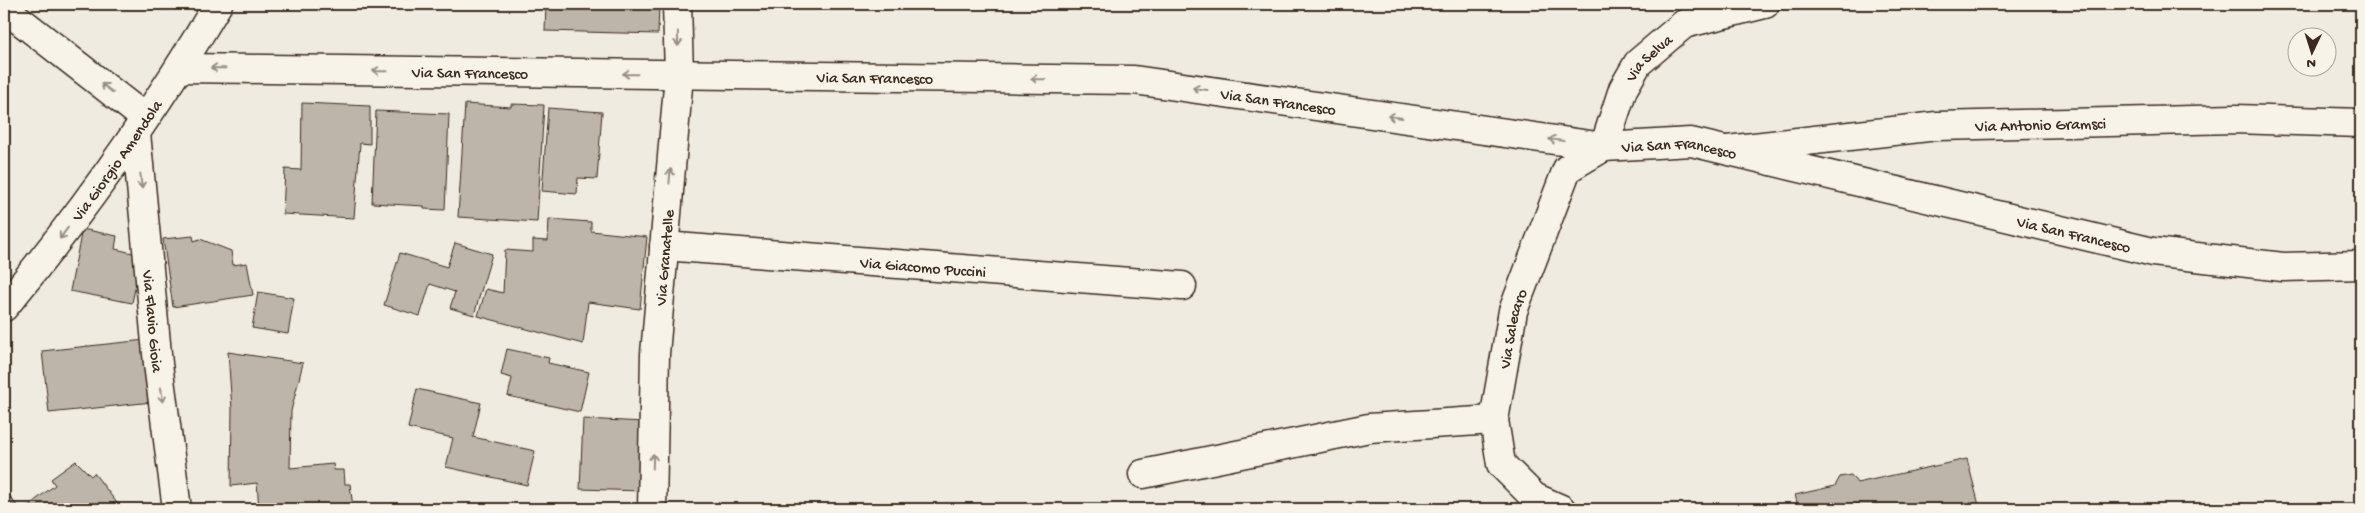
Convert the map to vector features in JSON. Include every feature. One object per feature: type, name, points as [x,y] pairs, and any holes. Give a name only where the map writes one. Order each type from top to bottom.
[{"type":"street","name":"Via Giorgio Amendola","points":[[4,307],[55,246],[141,125],[180,68],[218,4]]},
{"type":"street","name":"Via Granatelle","points":[[652,509],[655,354],[679,75],[677,4]]},
{"type":"street","name":"Via Selva","points":[[1604,147],[1623,89],[1638,63],[1684,24],[1765,4]]},
{"type":"street","points":[[4,8],[141,125]]},
{"type":"street","name":"Via San Francesco","points":[[180,68],[1134,80],[1604,147],[1691,142],[2153,252],[2283,268],[2361,265]]},
{"type":"street","name":"Via Antonio Gramsci","points":[[1722,150],[1937,126],[2235,119],[2361,124]]},
{"type":"street","name":"Via Flavio Gioia","points":[[141,125],[158,364],[177,509]]},
{"type":"street","name":"Via Salecaro","points":[[1561,509],[1529,503],[1501,464],[1494,420],[1513,311],[1567,169],[1604,147]]},
{"type":"street","name":"Via Giacomo Puccini","points":[[664,246],[1182,286]]},
{"type":"street","points":[[1143,474],[1369,428],[1494,420]]},
{"type":"building","points":[[546,4],[659,4],[658,34],[545,31]]},
{"type":"building","points":[[302,103],[370,106],[370,144],[360,143],[354,218],[283,214],[285,169],[301,170]]},
{"type":"building","points":[[465,104],[511,107],[511,104],[544,105],[537,222],[458,217]]},
{"type":"building","points":[[548,108],[602,112],[597,179],[578,178],[577,194],[542,191]]},
{"type":"building","points":[[376,111],[449,114],[445,210],[424,209],[424,206],[372,203]]},
{"type":"building","points":[[549,219],[591,222],[591,231],[647,237],[640,309],[588,302],[583,344],[478,316],[486,289],[503,293],[505,250],[533,252],[533,240],[548,241]]},
{"type":"building","points":[[82,229],[117,236],[115,249],[142,255],[132,303],[70,291]]},
{"type":"building","points":[[193,236],[194,241],[200,239],[231,251],[233,265],[247,263],[253,295],[173,307],[163,239]]},
{"type":"building","points":[[455,243],[492,254],[474,315],[450,308],[455,292],[430,284],[420,316],[384,305],[400,253],[447,267]]},
{"type":"building","points":[[258,292],[294,298],[288,334],[252,328]]},
{"type":"building","points":[[145,340],[152,402],[49,413],[42,351]]},
{"type":"building","points":[[507,349],[549,358],[548,363],[589,372],[580,412],[508,396],[512,378],[501,375]]},
{"type":"building","points":[[228,352],[303,363],[291,411],[290,468],[333,464],[334,470],[344,470],[345,484],[350,484],[353,507],[332,509],[259,509],[257,483],[231,486],[232,409]]},
{"type":"building","points":[[417,389],[481,403],[473,437],[535,451],[527,485],[446,467],[453,438],[408,428]]},
{"type":"building","points":[[583,419],[645,422],[642,491],[580,489]]},
{"type":"building","points":[[1967,459],[1980,509],[1799,509],[1795,495],[1835,486],[1840,477],[1851,475],[1857,483]]},
{"type":"building","points":[[76,461],[91,476],[94,473],[120,507],[117,509],[24,509],[55,485],[51,479]]},
{"type":"building","points":[[4,488],[19,509],[4,509]]},
{"type":"building","points":[[590,505],[631,509],[589,509]]}]
